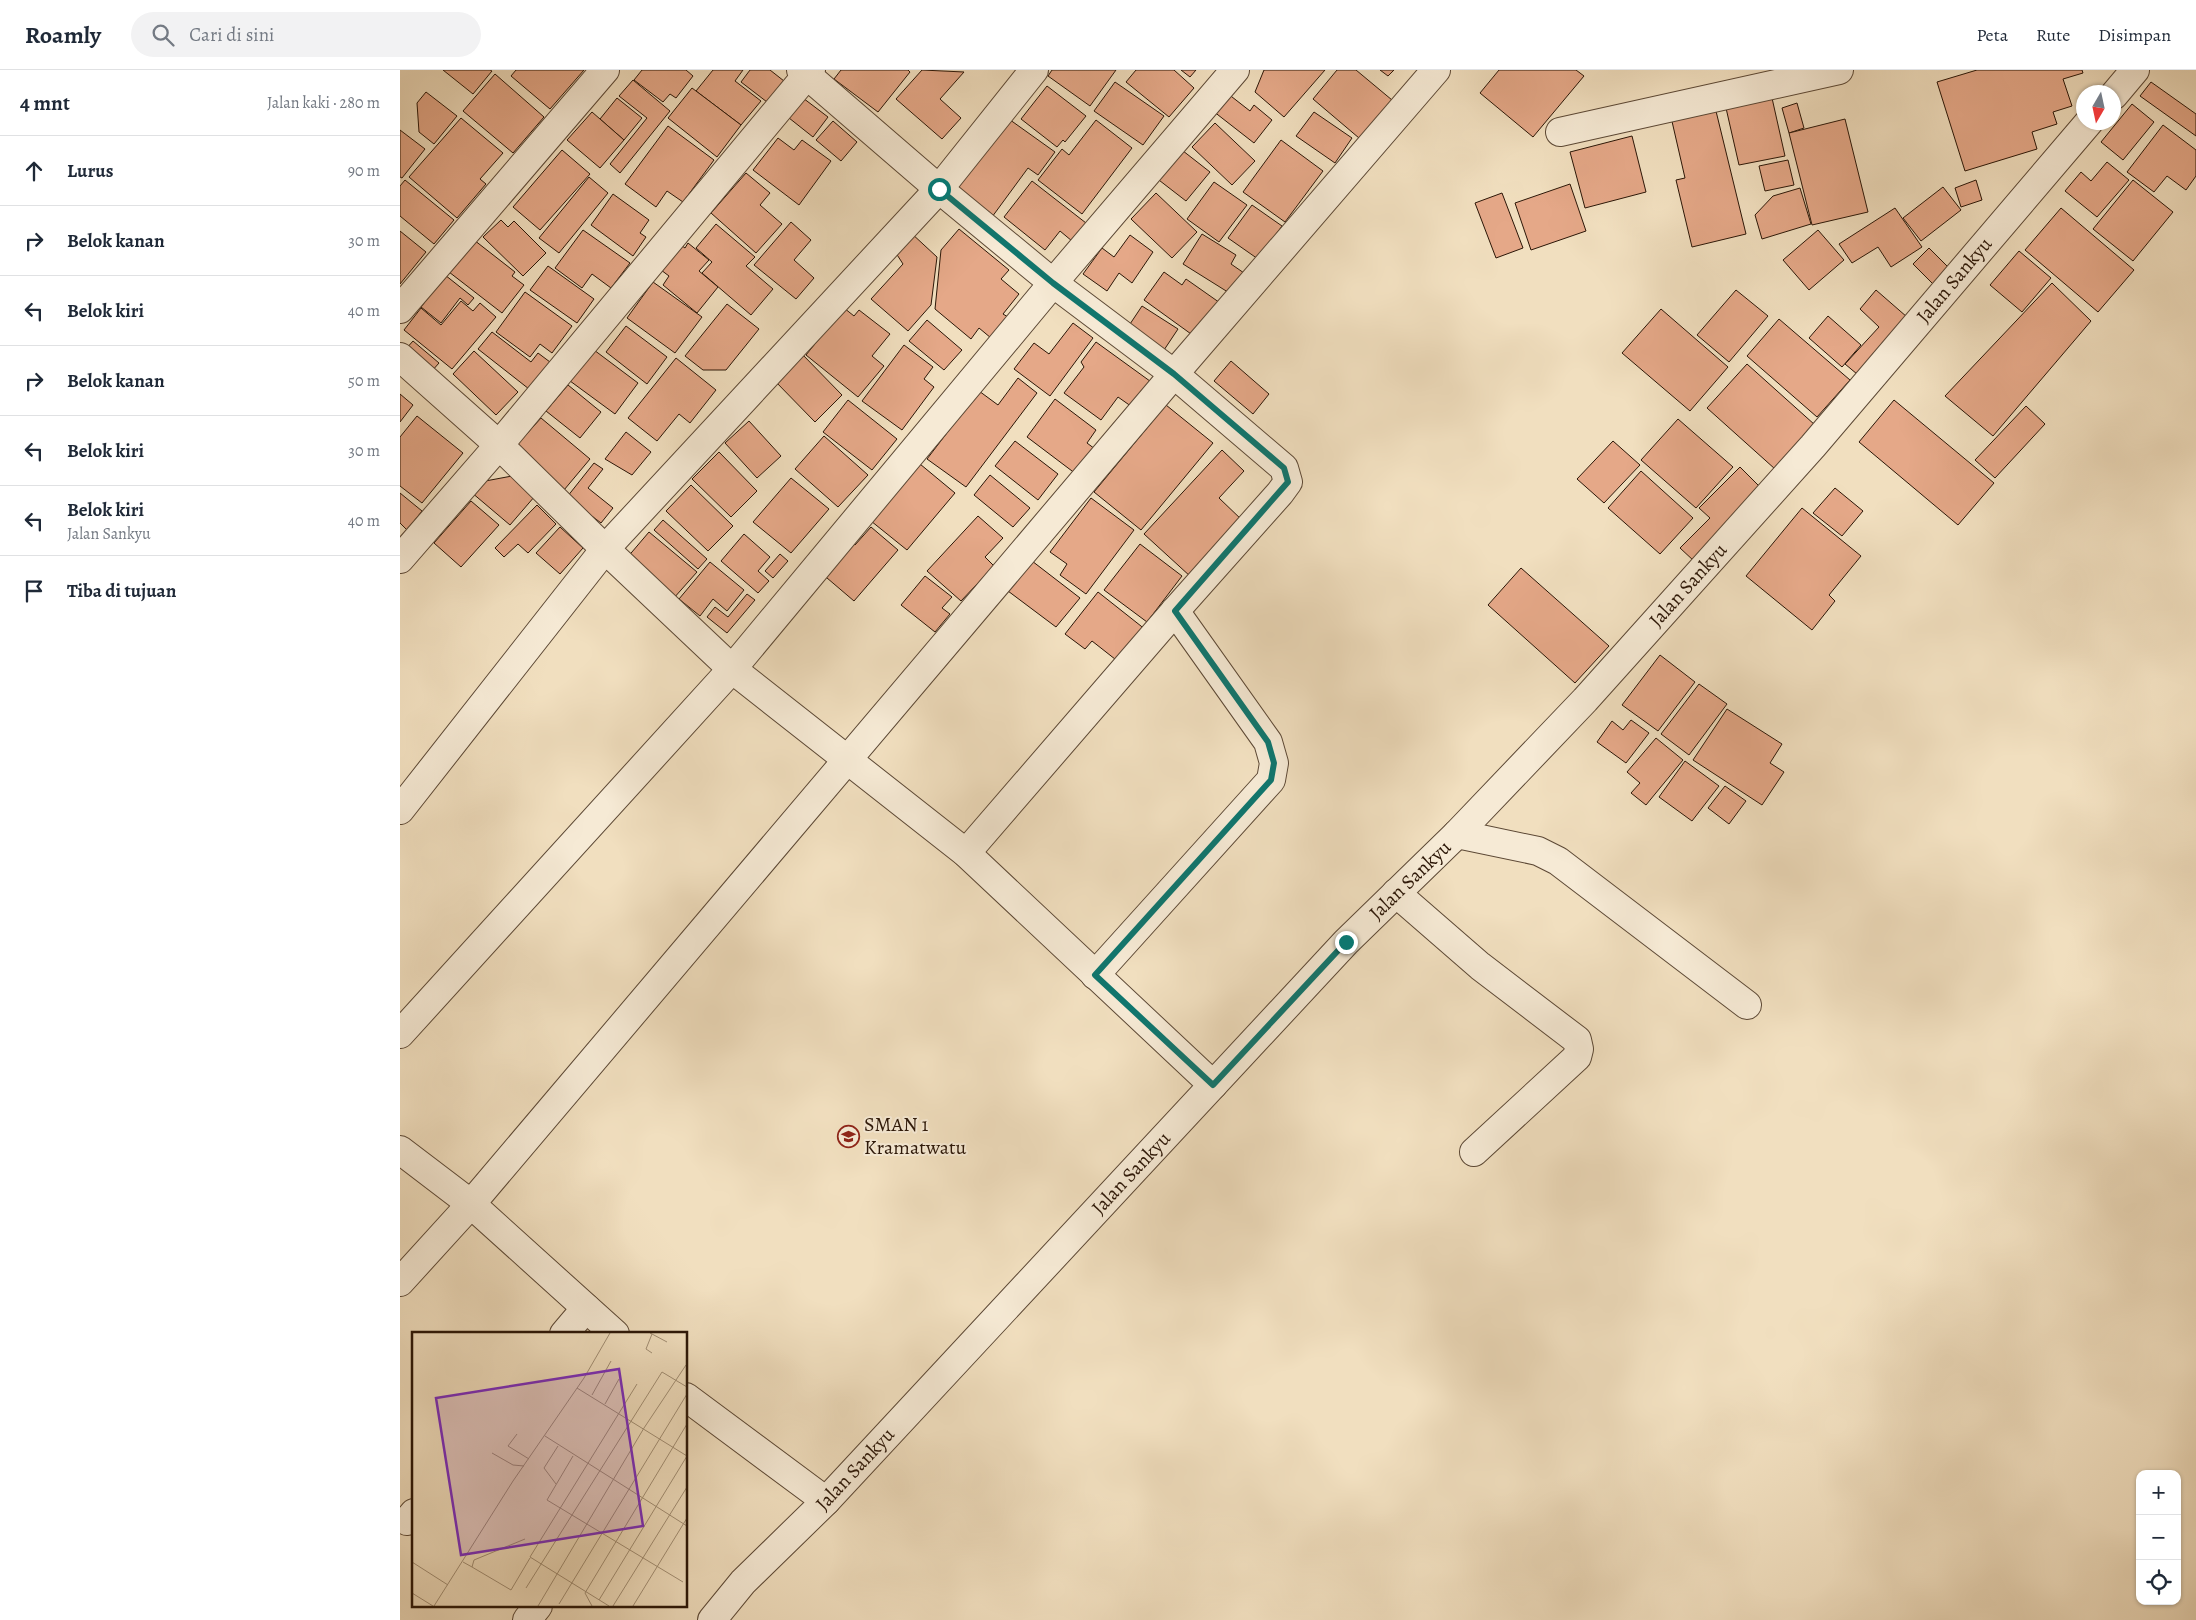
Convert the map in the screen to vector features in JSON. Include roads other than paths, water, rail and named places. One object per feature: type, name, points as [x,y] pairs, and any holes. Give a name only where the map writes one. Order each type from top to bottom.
[{"type":"street","points":[[400,309],[605,70]]},
{"type":"street","points":[[400,810],[605,549],[939,189],[1034,70]]},
{"type":"street","points":[[400,1034],[732,669],[1053,283],[1235,70]]},
{"type":"street","points":[[400,1282],[471,1204],[1174,374],[1436,70]]},
{"type":"street","points":[[1560,132],[1839,70]]},
{"type":"street","points":[[2121,87],[2135,70]]},
{"type":"street","points":[[400,559],[499,445],[806,72],[939,189],[1053,283],[1174,374],[1284,468],[1288,482],[966,853]]},
{"type":"street","name":"Jalan Sankyu","points":[[712,1620],[743,1582],[826,1501],[1346,942],[1458,834],[1585,700],[1813,446],[2082,130]]},
{"type":"street","points":[[400,357],[499,445],[605,549],[732,669],[848,758],[966,853],[1213,1085]]},
{"type":"street","points":[[1095,975],[1271,780],[1274,763],[1268,742],[1175,611]]},
{"type":"street","points":[[1458,834],[1538,851],[1558,862],[1747,1005]]},
{"type":"street","points":[[1396,893],[1480,966],[1577,1040],[1579,1049],[1577,1057],[1474,1152]]},
{"type":"street","points":[[400,1150],[471,1204],[613,1332]]},
{"type":"street","points":[[566,1332],[586,1308]]},
{"type":"street","points":[[690,1409],[826,1501]]},
{"type":"street","points":[[528,1620],[537,1608]]},
{"type":"place","name":"SMAN 1 Kramatwatu","points":[[848,1136]]}]
